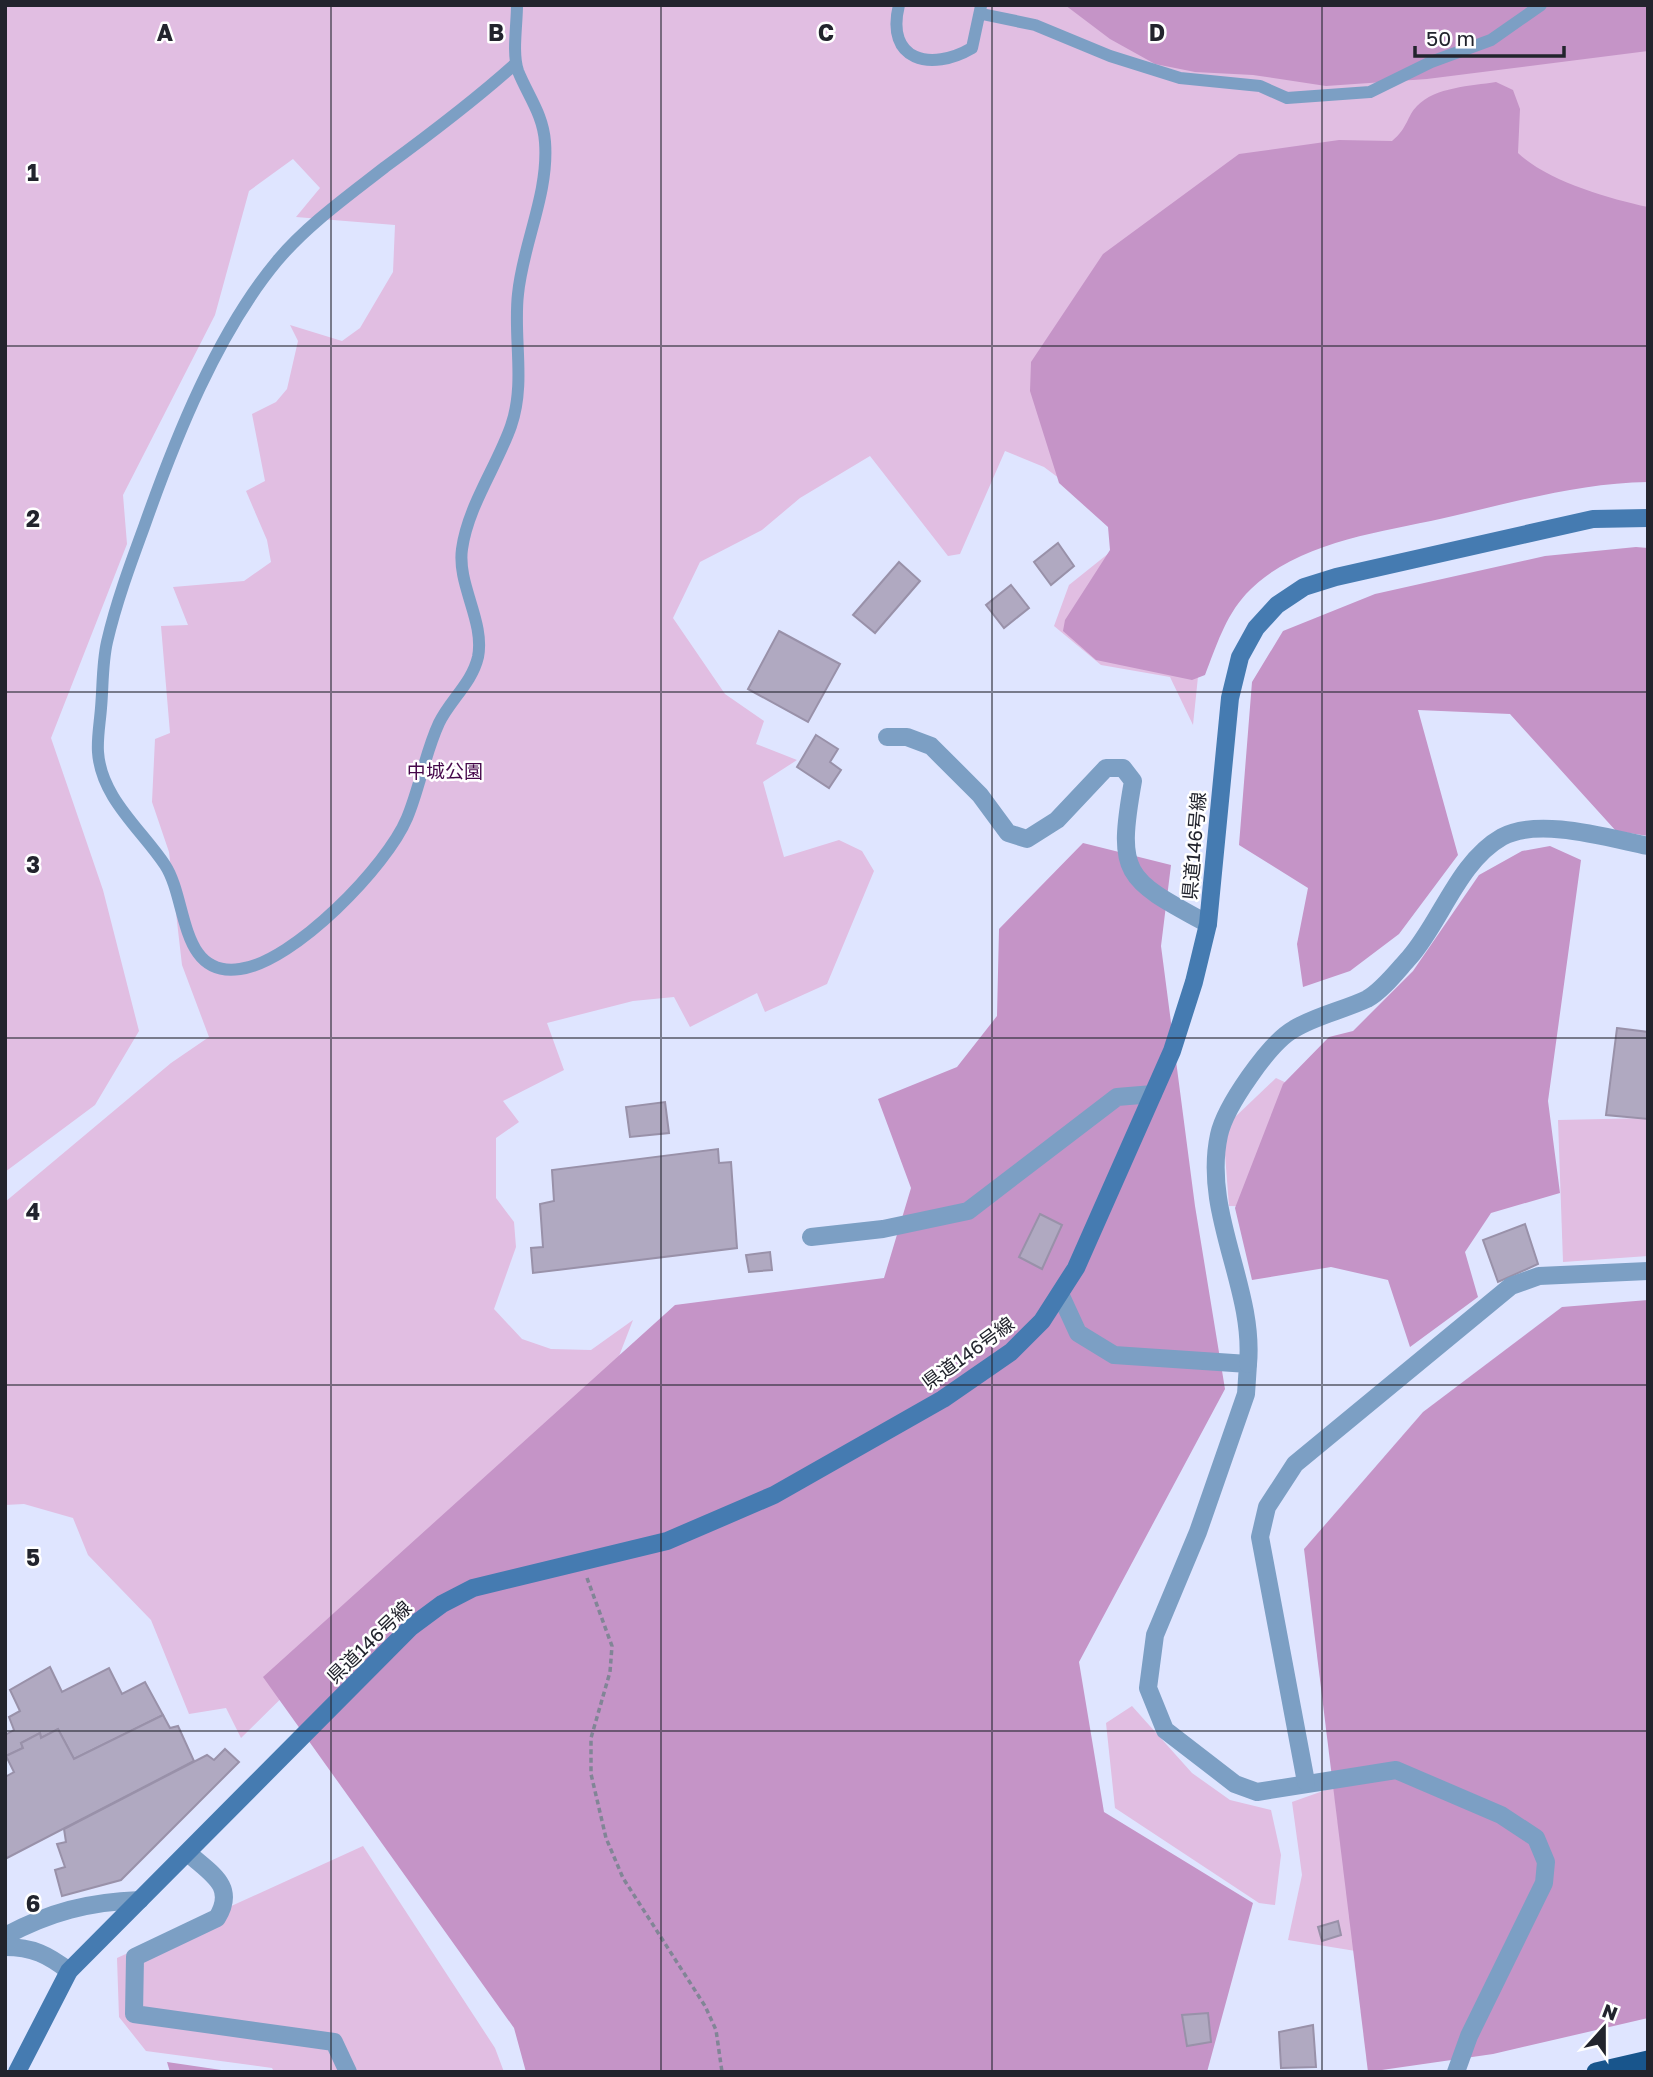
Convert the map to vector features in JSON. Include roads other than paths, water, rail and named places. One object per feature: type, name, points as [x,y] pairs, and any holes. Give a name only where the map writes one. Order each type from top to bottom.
[{"type":"highway","points":[[1596,2072],[1648,2060]]},
{"type":"main road","name":"県道146号線","points":[[17,2072],[69,1972],[411,1627],[442,1604],[473,1588],[667,1541],[774,1494],[943,1399],[1012,1352],[1042,1321],[1061,1296],[1076,1268],[1172,1051],[1194,982],[1208,923],[1230,698],[1240,657],[1255,628],[1278,605],[1304,587],[1336,577],[1476,544],[1593,519],[1648,518]]},
{"type":"street","points":[[887,737],[907,737],[931,746],[981,795],[1008,833],[1027,839],[1057,820],[1106,768],[1124,768],[1133,781],[1124,832],[1124,848],[1133,871],[1146,890],[1208,923]]},
{"type":"street","points":[[1456,2072],[1469,2036],[1544,1883],[1546,1862],[1536,1838],[1500,1815],[1396,1770],[1306,1782],[1257,1792],[1235,1784],[1165,1730],[1148,1688],[1155,1635],[1198,1532],[1246,1394],[1251,1336],[1217,1196],[1218,1137],[1226,1113],[1246,1080],[1292,1030],[1370,998],[1410,956],[1477,859],[1503,836],[1551,827],[1648,846]]},
{"type":"street","points":[[811,1237],[883,1229],[968,1211],[1117,1097],[1153,1094]]},
{"type":"street","points":[[1306,1782],[1260,1537],[1267,1507],[1295,1464],[1511,1286],[1539,1276],[1648,1271]]},
{"type":"street","points":[[1061,1296],[1077,1333],[1114,1355],[1248,1364]]},
{"type":"street","points":[[188,1853],[219,1881],[226,1895],[225,1907],[217,1918],[135,1957],[134,2014],[334,2042],[348,2072]]},
{"type":"street","points":[[5,1936],[43,1916],[104,1901],[140,1900]]},
{"type":"street","points":[[5,1947],[27,1947],[49,1956],[69,1972]]},
{"type":"lane","points":[[515,64],[475,100],[337,204],[277,261],[236,322],[191,405],[121,592],[105,649],[98,755],[107,782],[128,820],[165,865],[177,890],[190,943],[201,960],[220,969],[243,970],[276,954],[334,912],[389,853],[406,820],[441,718],[476,665],[478,636],[461,549],[472,516],[513,421],[519,361],[517,298],[544,180],[545,144],[540,112],[515,64],[517,5]]},
{"type":"lane","points":[[899,5],[895,21],[898,41],[911,57],[933,61],[958,57],[972,48],[981,9],[1035,25],[1110,56],[1180,78],[1260,86],[1287,98],[1370,92],[1431,62],[1490,40],[1541,5]]},
{"type":"park label","name":"中城公園","points":[[445,771]]}]
